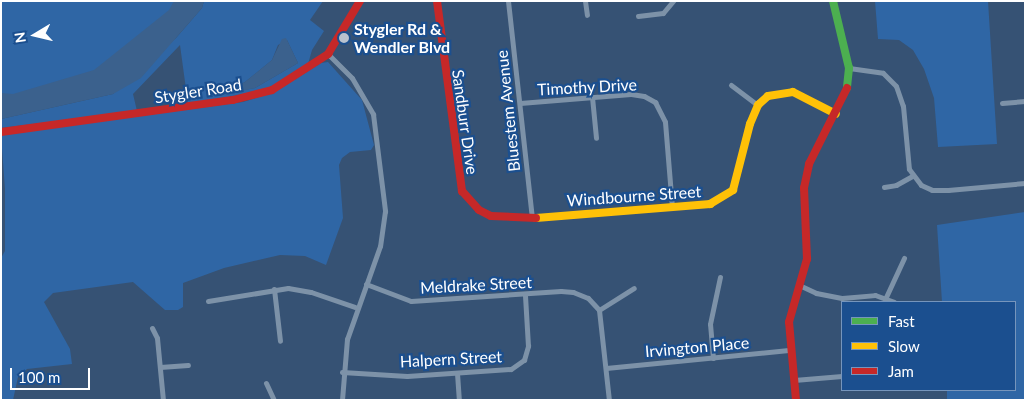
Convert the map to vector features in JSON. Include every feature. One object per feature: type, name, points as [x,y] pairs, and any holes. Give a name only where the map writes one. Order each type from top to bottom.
[{"type":"street","name":"Stygler Road","points":[[1,132],[257,95],[294,78],[328,54],[360,1]]},
{"type":"street","name":"Sandburr Drive","points":[[437,1],[458,179],[462,190],[479,210]]},
{"type":"street","name":"Bluestem Avenue","points":[[508,1],[532,218]]},
{"type":"street","points":[[585,1],[587,15]]},
{"type":"street","points":[[638,16],[663,13],[673,1]]},
{"type":"street","points":[[796,400],[789,322],[807,259],[804,188],[809,164],[836,114],[847,88],[850,68],[833,1]]},
{"type":"street","points":[[328,54],[352,78],[368,102],[378,143],[385,211],[380,246],[355,307],[342,372],[342,400]]},
{"type":"street","points":[[850,68],[883,73],[896,86],[902,101],[907,160],[912,176],[921,185],[932,190],[1025,183]]},
{"type":"street","points":[[731,85],[758,105],[768,96],[793,92],[836,114]]},
{"type":"street","name":"Timothy Drive","points":[[520,103],[631,94],[644,96],[655,102],[665,122],[672,207]]},
{"type":"street","points":[[592,98],[596,138]]},
{"type":"street","points":[[1002,103],[1025,101]]},
{"type":"street","name":"Windbourne Street","points":[[479,210],[491,216],[532,218],[710,204],[733,190],[758,105]]},
{"type":"street","points":[[884,187],[896,185],[912,176]]},
{"type":"street","points":[[886,297],[904,258]]},
{"type":"street","points":[[713,358],[710,324],[720,277]]},
{"type":"street","name":"Meldrake Street","points":[[366,284],[411,301],[525,295],[561,291],[573,292],[588,298],[599,310]]},
{"type":"street","points":[[799,284],[816,293],[842,298],[886,297],[892,301]]},
{"type":"street","points":[[609,400],[599,310],[634,288]]},
{"type":"street","points":[[208,301],[274,289],[302,289],[355,307]]},
{"type":"street","points":[[274,289],[280,340]]},
{"type":"street","name":"Halpern Street","points":[[342,372],[407,376],[457,374],[511,368],[524,360],[528,346],[525,295]]},
{"type":"street","points":[[152,328],[157,338],[163,400]]},
{"type":"street","name":"Irvington Place","points":[[606,368],[791,350]]},
{"type":"street","points":[[160,367],[188,365]]},
{"type":"street","points":[[457,374],[459,400]]},
{"type":"street","points":[[794,380],[841,376]]},
{"type":"street","points":[[266,382],[274,400]]},
{"type":"shaded area","points":[[1,1],[191,1],[134,69],[1,107]]},
{"type":"shaded area","points":[[174,1],[204,1],[202,8],[141,78],[113,94],[1,119],[1,93],[13,94],[94,70],[169,10]]},
{"type":"shaded area","points":[[204,1],[323,1],[310,20],[324,31],[312,50],[308,64],[271,87],[256,92],[188,104],[180,45],[133,94],[137,111],[1,128],[1,119],[113,94],[176,38],[202,8]],"holes":[[[287,40],[298,63],[255,88],[221,94],[245,82],[272,60],[278,45]]]},
{"type":"shaded area","points":[[875,1],[988,1],[997,144],[938,147],[934,98],[924,69],[913,50],[899,40],[878,39]]},
{"type":"shaded area","points":[[286,38],[298,63],[255,88],[221,95],[245,82],[272,60],[282,39]]},
{"type":"shaded area","points":[[328,62],[362,100],[374,145],[371,150],[350,152],[342,158],[339,165],[343,218],[326,265],[305,256],[280,255],[224,268],[183,283],[183,307],[178,310],[165,310],[133,282],[53,293],[44,302],[70,349],[72,364],[27,369],[18,377],[13,400],[1,400],[1,258],[5,251],[5,189],[1,135],[243,102],[275,92],[321,63]]},
{"type":"shaded area","points":[[1025,212],[1025,400],[947,400],[947,391],[1016,391],[1016,301],[942,301],[937,225]]},
{"type":"traffic: fast","points":[[833,1],[849,68],[847,88]]},
{"type":"traffic: slow","points":[[536,218],[710,204],[733,190],[750,124],[758,105],[768,96],[793,92],[836,114]]},
{"type":"traffic: jam","points":[[1,132],[233,100],[272,90],[328,54],[360,1]]},
{"type":"traffic: jam","points":[[437,1],[462,191],[479,210],[491,216],[536,218]]},
{"type":"traffic: jam","points":[[796,400],[789,322],[807,259],[804,188],[809,164],[847,88]]},
{"type":"place","name":"Stygler Rd & Wendler Blvd","points":[[344,38]]}]
